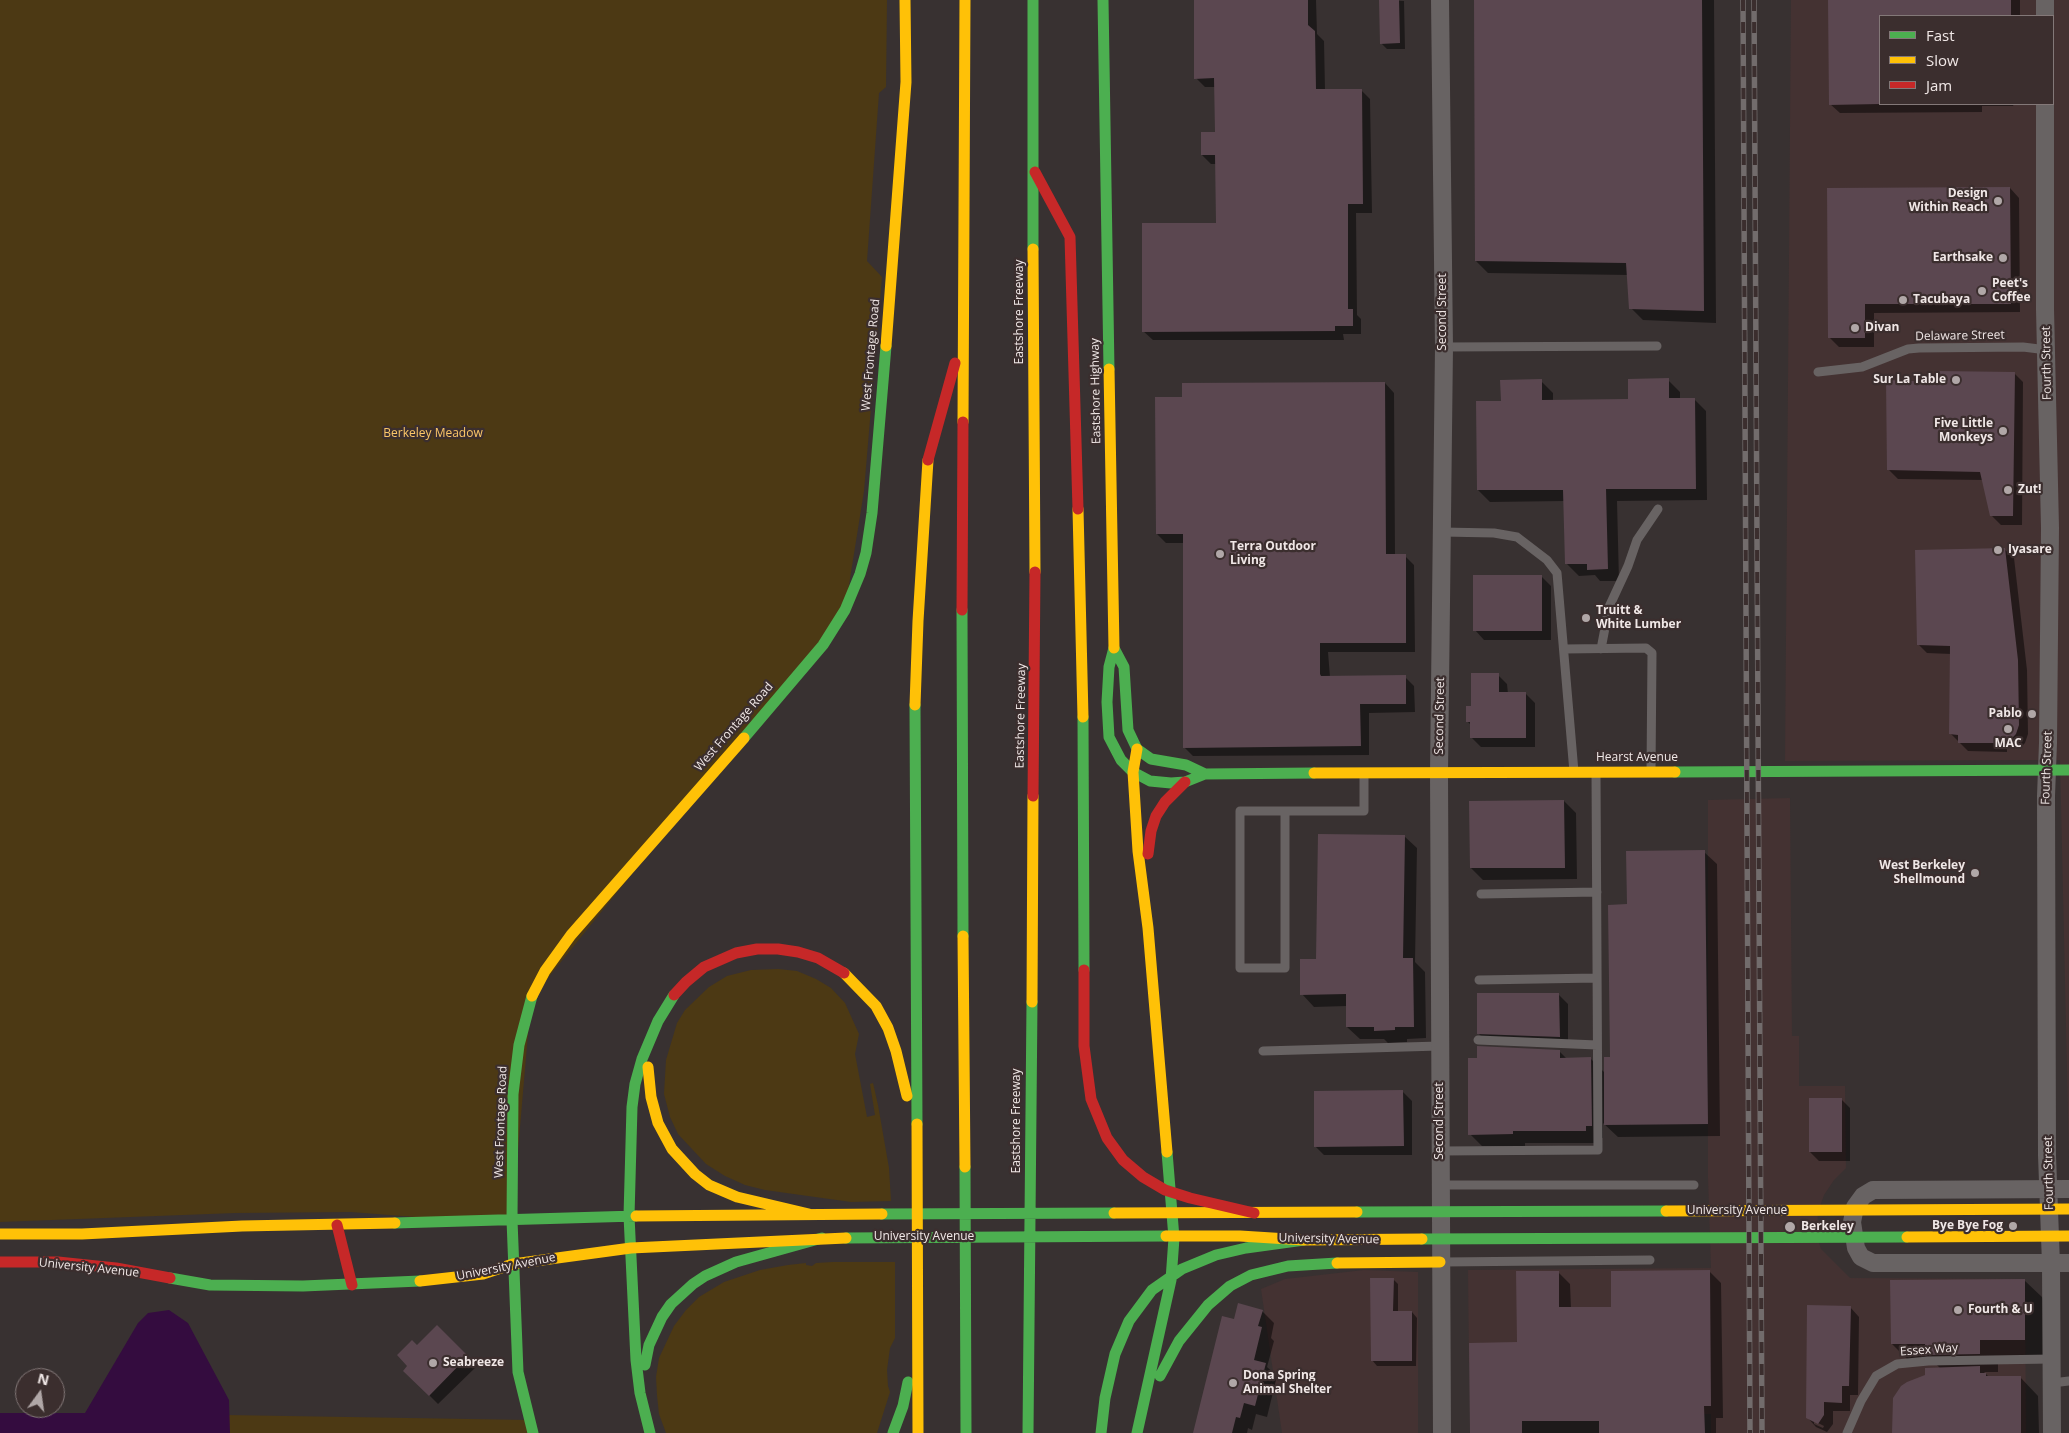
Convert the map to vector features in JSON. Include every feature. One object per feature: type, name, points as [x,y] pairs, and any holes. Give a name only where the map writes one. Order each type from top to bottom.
[{"type":"main road","name":"West Frontage Road","points":[[533,1433],[518,1372],[512,1220],[514,1078],[526,1014],[538,984],[562,946],[811,660],[845,610],[860,574],[871,523],[891,286],[906,82],[906,0]]},
{"type":"main road","points":[[965,0],[962,717],[966,1433]]},
{"type":"main road","name":"Eastshore Freeway","points":[[1028,1433],[1035,580],[1032,167],[1033,0]]},
{"type":"main road","name":"Eastshore Highway","points":[[1103,0],[1114,648],[1109,668],[1107,702],[1109,737],[1121,760],[1133,772]]},
{"type":"main road","points":[[1032,167],[1070,237],[1084,762],[1084,1036],[1086,1071],[1091,1099],[1107,1138],[1123,1160],[1143,1177],[1165,1190],[1220,1206],[1254,1213]]},
{"type":"main road","points":[[918,1433],[915,704],[918,611],[928,461],[964,328]]},
{"type":"main road","points":[[1114,648],[1124,667],[1128,730],[1137,749],[1133,772],[1138,851],[1148,928],[1174,1238],[1164,1322],[1138,1433]]},
{"type":"main road","name":"Hearst Avenue","points":[[1137,749],[1151,759],[1186,765],[1205,774]]},
{"type":"main road","name":"Hearst Avenue","points":[[1133,772],[1150,781],[1171,783],[1185,782],[1205,774],[2069,770]]},
{"type":"main road","points":[[1148,928],[1150,831],[1160,808],[1185,782]]},
{"type":"main road","points":[[650,1433],[638,1377],[629,1216],[634,1091],[642,1059],[663,1010],[676,991],[704,967],[726,956],[757,949],[788,950],[808,954],[840,970],[860,987],[876,1006],[892,1039],[906,1093],[918,1197]]},
{"type":"main road","points":[[653,1033],[648,1066],[651,1097],[658,1123],[664,1136],[682,1162],[709,1185],[723,1192],[753,1202],[809,1214]]},
{"type":"main road","name":"University Avenue","points":[[0,1234],[82,1234],[242,1226],[629,1216],[2069,1209]]},
{"type":"main road","points":[[337,1225],[352,1285]]},
{"type":"main road","name":"University Avenue","points":[[0,1262],[58,1262],[116,1268],[210,1285],[352,1285],[483,1274],[513,1264],[631,1248],[822,1238],[1240,1236],[1304,1240],[2069,1236]]},
{"type":"main road","points":[[646,1421],[643,1376],[649,1345],[662,1317],[682,1293],[705,1276],[720,1268],[822,1238]]},
{"type":"main road","points":[[1101,1433],[1112,1366],[1124,1331],[1144,1300],[1161,1282],[1182,1269],[1216,1255],[1246,1248],[1304,1240]]},
{"type":"main road","points":[[1138,1433],[1155,1384],[1179,1341],[1208,1305],[1230,1286],[1263,1272],[1301,1264],[1440,1262]]},
{"type":"main road","points":[[894,1433],[907,1388],[918,1302]]},
{"type":"street","name":"Second Street","points":[[1440,0],[1444,347],[1439,772],[1442,1433]]},
{"type":"street","points":[[2045,0],[2045,15]]},
{"type":"street","name":"Fourth Street","points":[[2045,105],[2046,350],[2050,528],[2047,770],[2049,1189],[2060,1263],[2052,1359],[2060,1382],[2052,1433]]},
{"type":"street","points":[[2060,1263],[1873,1263],[1860,1257],[1856,1248],[1852,1222],[1855,1207],[1863,1196],[1873,1190],[2069,1188]]},
{"type":"lane","points":[[1444,347],[1657,346]]},
{"type":"lane","name":"Delaware Street","points":[[1818,372],[1862,367],[1908,349],[2023,347],[2046,350]]},
{"type":"lane","points":[[1601,649],[1608,607],[1638,540],[1658,509]]},
{"type":"lane","points":[[1442,532],[1494,532],[1517,537],[1547,560],[1557,573],[1574,772]]},
{"type":"lane","points":[[1564,649],[1646,648],[1652,653],[1651,772]]},
{"type":"lane","points":[[1440,1151],[1598,1150],[1596,772]]},
{"type":"lane","points":[[1285,811],[1285,968],[1240,968],[1240,811],[1285,811],[1364,811],[1364,773]]},
{"type":"lane","points":[[1481,894],[1597,892]]},
{"type":"lane","points":[[1479,980],[1597,978]]},
{"type":"lane","points":[[1478,1040],[1597,1045]]},
{"type":"lane","points":[[1263,1051],[1440,1046]]},
{"type":"lane","points":[[1440,1186],[1694,1185]]},
{"type":"lane","points":[[1440,1262],[1650,1260]]},
{"type":"lane","name":"Essex Way","points":[[1846,1433],[1876,1376],[1897,1364],[1928,1360],[2052,1359]]},
{"type":"shaded area","points":[[1791,0],[2069,0],[2069,1159],[2060,760],[1785,761]]},
{"type":"shaded area","points":[[1790,798],[1792,1036],[1799,1036],[1799,1086],[1845,1086],[1846,1168],[1834,1180],[1824,1195],[1818,1212],[1817,1236],[1821,1249],[1850,1278],[2025,1279],[2026,1433],[1711,1433],[1711,1414],[1592,1414],[1592,1362],[1469,1363],[1468,1270],[1711,1268],[1708,1178],[1708,800]]},
{"type":"shaded area","points":[[1364,1270],[1418,1272],[1418,1433],[1282,1433],[1261,1289],[1285,1279]]},
{"type":"shaded area","points":[[169,1310],[188,1323],[229,1400],[230,1433],[0,1433],[0,1413],[15,1413],[15,1418],[65,1418],[65,1413],[85,1413],[138,1323],[148,1313]]},
{"type":"green space","name":"Berkeley Meadow","points":[[0,0],[887,0],[886,87],[879,93],[867,261],[882,277],[864,491],[845,610],[531,999],[512,1220],[479,1222],[351,1212],[235,1213],[0,1222]]},
{"type":"green space","points":[[778,969],[797,971],[816,979],[831,988],[845,1003],[859,1034],[855,1054],[867,1117],[875,1115],[870,1084],[873,1083],[889,1168],[891,1201],[851,1202],[765,1190],[745,1185],[725,1176],[706,1164],[678,1134],[670,1117],[664,1094],[666,1060],[677,1023],[685,1010],[709,987],[727,976],[751,970]]},
{"type":"green space","points":[[895,1262],[895,1338],[890,1348],[887,1370],[890,1392],[877,1433],[666,1433],[659,1414],[657,1395],[656,1377],[659,1358],[674,1326],[686,1310],[699,1297],[724,1282],[760,1270],[806,1263],[806,1265],[812,1266],[816,1263]]},
{"type":"green space","points":[[226,1415],[529,1420],[533,1433],[227,1433]]},
{"type":"building","points":[[1194,0],[1308,0],[1308,25],[1315,31],[1316,89],[1362,89],[1363,204],[1348,204],[1348,309],[1353,309],[1353,326],[1335,326],[1335,331],[1142,332],[1142,223],[1216,223],[1215,155],[1201,155],[1201,132],[1215,132],[1214,78],[1194,79]]},
{"type":"building","points":[[1379,0],[1399,0],[1400,43],[1380,44]]},
{"type":"building","points":[[1474,0],[1702,0],[1704,311],[1629,309],[1626,263],[1475,261]]},
{"type":"building","points":[[1828,0],[2011,0],[2011,15],[1879,15],[1879,104],[1829,105]]},
{"type":"building","points":[[2010,187],[2011,304],[1865,304],[1865,338],[1828,338],[1827,188]]},
{"type":"building","points":[[1936,371],[2015,372],[2013,516],[1990,516],[1980,472],[1887,470],[1886,380],[1936,382]]},
{"type":"building","points":[[1669,378],[1669,398],[1695,398],[1696,489],[1606,489],[1608,569],[1587,570],[1587,564],[1565,564],[1563,490],[1477,490],[1476,401],[1501,401],[1500,380],[1542,379],[1542,400],[1628,399],[1628,379]]},
{"type":"building","points":[[1385,382],[1386,554],[1406,554],[1406,643],[1320,643],[1320,674],[1321,676],[1406,675],[1406,704],[1360,704],[1361,746],[1183,748],[1183,534],[1156,534],[1155,397],[1182,397],[1182,383]]},
{"type":"building","points":[[2005,548],[2018,660],[2019,725],[2016,734],[2011,739],[1998,740],[1998,743],[1958,743],[1958,735],[1949,734],[1950,646],[1917,645],[1915,550]]},
{"type":"building","points":[[1473,575],[1542,575],[1542,631],[1473,631]]},
{"type":"building","points":[[1471,673],[1499,673],[1499,692],[1526,692],[1526,738],[1470,738],[1470,722],[1466,722],[1466,706],[1471,706]]},
{"type":"building","points":[[1564,800],[1565,868],[1470,868],[1469,801]]},
{"type":"building","points":[[1318,834],[1405,835],[1403,958],[1413,958],[1414,1027],[1395,1027],[1395,1030],[1374,1031],[1374,1027],[1346,1027],[1346,994],[1300,995],[1300,959],[1316,959]]},
{"type":"building","points":[[1705,850],[1708,1124],[1604,1125],[1604,1057],[1610,1057],[1608,905],[1627,904],[1626,851]]},
{"type":"building","points":[[1477,993],[1559,993],[1560,1037],[1477,1034]]},
{"type":"building","points":[[1477,1046],[1560,1050],[1560,1058],[1591,1057],[1592,1126],[1586,1126],[1586,1131],[1513,1131],[1513,1134],[1468,1135],[1468,1058],[1477,1058]]},
{"type":"building","points":[[1403,1090],[1404,1146],[1314,1147],[1314,1091]]},
{"type":"building","points":[[1809,1098],[1842,1098],[1842,1152],[1809,1152]]},
{"type":"building","points":[[1710,1270],[1711,1406],[1704,1406],[1705,1433],[1599,1433],[1599,1421],[1522,1421],[1522,1433],[1470,1433],[1469,1343],[1517,1342],[1516,1271],[1559,1271],[1559,1307],[1611,1307],[1611,1271]]},
{"type":"building","points":[[1370,1278],[1394,1278],[1393,1311],[1412,1311],[1412,1361],[1371,1361]]},
{"type":"building","name":"Fourth & U","points":[[2025,1279],[2025,1340],[1980,1340],[1980,1354],[1925,1355],[1925,1344],[1891,1344],[1890,1280]]},
{"type":"building","name":"Dona Spring Animal Shelter","points":[[1238,1303],[1263,1310],[1258,1326],[1262,1327],[1254,1360],[1266,1363],[1255,1406],[1244,1403],[1240,1418],[1236,1417],[1232,1433],[1193,1433],[1222,1316],[1234,1319]]},
{"type":"building","points":[[1807,1305],[1851,1306],[1849,1386],[1842,1386],[1842,1403],[1824,1402],[1824,1415],[1818,1424],[1806,1418]]},
{"type":"building","name":"Seabreeze","points":[[437,1325],[468,1356],[429,1396],[403,1371],[407,1366],[397,1355],[412,1340],[417,1345]]},
{"type":"building","points":[[1980,1366],[1980,1373],[1986,1373],[1986,1376],[2021,1376],[2021,1433],[1892,1433],[1893,1398],[1901,1386],[1925,1375],[1925,1368]]},
{"type":"railway","points":[[1743,0],[1750,1433]]},
{"type":"railway","points":[[1754,0],[1762,1433]]},
{"type":"traffic: fast","points":[[1033,0],[1033,249]]},
{"type":"traffic: fast","points":[[1103,0],[1109,369]]},
{"type":"traffic: fast","points":[[744,738],[823,645],[845,610],[860,574],[866,553],[872,513],[886,346]]},
{"type":"traffic: fast","points":[[962,610],[963,936]]},
{"type":"traffic: fast","points":[[1114,648],[1109,667],[1107,702],[1109,737],[1121,760],[1133,772],[1150,781],[1171,783],[1185,782],[1205,774],[1314,773]]},
{"type":"traffic: fast","points":[[1115,650],[1124,667],[1128,730],[1137,749],[1151,759],[1186,765],[1205,774]]},
{"type":"traffic: fast","points":[[915,705],[917,1124]]},
{"type":"traffic: fast","points":[[1083,717],[1084,970]]},
{"type":"traffic: fast","points":[[1675,772],[2069,770]]},
{"type":"traffic: fast","points":[[650,1433],[640,1393],[636,1360],[629,1216],[632,1107],[635,1084],[642,1059],[658,1021],[674,995]]},
{"type":"traffic: fast","points":[[532,996],[519,1045],[513,1094],[512,1220],[518,1372],[533,1433]]},
{"type":"traffic: fast","points":[[1028,1433],[1032,1002]]},
{"type":"traffic: fast","points":[[1137,1433],[1171,1280],[1174,1238],[1167,1152]]},
{"type":"traffic: fast","points":[[965,1167],[966,1433]]},
{"type":"traffic: fast","points":[[1357,1212],[1666,1211]]},
{"type":"traffic: fast","points":[[882,1214],[1114,1213]]},
{"type":"traffic: fast","points":[[395,1223],[636,1216]]},
{"type":"traffic: fast","points":[[846,1238],[1166,1236]]},
{"type":"traffic: fast","points":[[1422,1239],[1907,1237]]},
{"type":"traffic: fast","points":[[645,1365],[649,1345],[662,1317],[671,1304],[693,1284],[705,1276],[736,1262],[822,1238]]},
{"type":"traffic: fast","points":[[1101,1433],[1105,1398],[1115,1354],[1129,1321],[1152,1290],[1182,1269],[1216,1255],[1246,1248],[1304,1240]]},
{"type":"traffic: fast","points":[[1160,1376],[1179,1341],[1208,1305],[1230,1286],[1251,1275],[1288,1266],[1337,1263]]},
{"type":"traffic: fast","points":[[170,1278],[210,1285],[303,1286],[420,1281]]},
{"type":"traffic: fast","points":[[893,1433],[903,1406],[908,1382]]},
{"type":"traffic: slow","points":[[886,346],[906,82],[905,0]]},
{"type":"traffic: slow","points":[[963,422],[965,0]]},
{"type":"traffic: slow","points":[[1033,249],[1035,572]]},
{"type":"traffic: slow","points":[[1109,369],[1114,648]]},
{"type":"traffic: slow","points":[[915,705],[928,460]]},
{"type":"traffic: slow","points":[[1078,509],[1083,717]]},
{"type":"traffic: slow","points":[[532,996],[545,971],[571,935],[744,738]]},
{"type":"traffic: slow","points":[[1137,749],[1133,772],[1138,851],[1148,928],[1167,1152]]},
{"type":"traffic: slow","points":[[1314,773],[1675,772]]},
{"type":"traffic: slow","points":[[1032,1002],[1033,796]]},
{"type":"traffic: slow","points":[[963,936],[965,1167]]},
{"type":"traffic: slow","points":[[844,973],[876,1006],[888,1028],[896,1051],[907,1096]]},
{"type":"traffic: slow","points":[[648,1067],[651,1097],[658,1123],[672,1149],[695,1174],[709,1185],[737,1197],[809,1214]]},
{"type":"traffic: slow","points":[[917,1124],[918,1433]]},
{"type":"traffic: slow","points":[[1666,1211],[2069,1209]]},
{"type":"traffic: slow","points":[[1114,1213],[1357,1212]]},
{"type":"traffic: slow","points":[[636,1216],[882,1214]]},
{"type":"traffic: slow","points":[[0,1234],[82,1234],[242,1226],[395,1223]]},
{"type":"traffic: slow","points":[[1166,1236],[1240,1236],[1304,1240],[1422,1239]]},
{"type":"traffic: slow","points":[[1907,1237],[2069,1236]]},
{"type":"traffic: slow","points":[[420,1281],[483,1274],[513,1264],[631,1248],[846,1238]]},
{"type":"traffic: slow","points":[[1337,1263],[1440,1262]]},
{"type":"traffic: jam","points":[[1035,172],[1070,237],[1078,509]]},
{"type":"traffic: jam","points":[[928,460],[955,363]]},
{"type":"traffic: jam","points":[[962,610],[963,422]]},
{"type":"traffic: jam","points":[[1033,796],[1035,572]]},
{"type":"traffic: jam","points":[[1148,854],[1151,831],[1156,816],[1165,802],[1185,782]]},
{"type":"traffic: jam","points":[[674,995],[704,967],[736,953],[757,949],[778,949],[798,952],[818,958],[844,973]]},
{"type":"traffic: jam","points":[[1084,970],[1084,1046],[1091,1099],[1107,1138],[1123,1160],[1143,1177],[1165,1190],[1254,1213]]},
{"type":"traffic: jam","points":[[337,1225],[352,1285]]},
{"type":"traffic: jam","points":[[0,1262],[58,1262],[116,1268],[170,1278]]},
{"type":"place","name":"Design Within Reach","points":[[1998,201]]},
{"type":"place","name":"Earthsake","points":[[2003,258]]},
{"type":"place","name":"Peet's Coffee","points":[[1982,291]]},
{"type":"place","name":"Tacubaya","points":[[1903,300]]},
{"type":"place","name":"Divan","points":[[1855,328]]},
{"type":"place","name":"Sur La Table","points":[[1956,380]]},
{"type":"place","name":"Five Little Monkeys","points":[[2003,431]]},
{"type":"place","name":"Zut!","points":[[2008,490]]},
{"type":"place","name":"Iyasare","points":[[1998,550]]},
{"type":"place","name":"Terra Outdoor Living","points":[[1220,554]]},
{"type":"place","name":"Truitt & White Lumber","points":[[1586,618]]},
{"type":"place","name":"Pablo","points":[[2032,714]]},
{"type":"place","name":"MAC","points":[[2008,729]]},
{"type":"place","name":"West Berkeley Shellmound","points":[[1975,873]]},
{"type":"place","name":"Bye Bye Fog","points":[[2013,1226]]},
{"type":"place","name":"Berkeley","points":[[1790,1227]]},
{"type":"place","name":"Fourth & U","points":[[1958,1310]]},
{"type":"place","name":"Seabreeze","points":[[433,1363]]},
{"type":"place","name":"Dona Spring Animal Shelter","points":[[1233,1383]]}]
